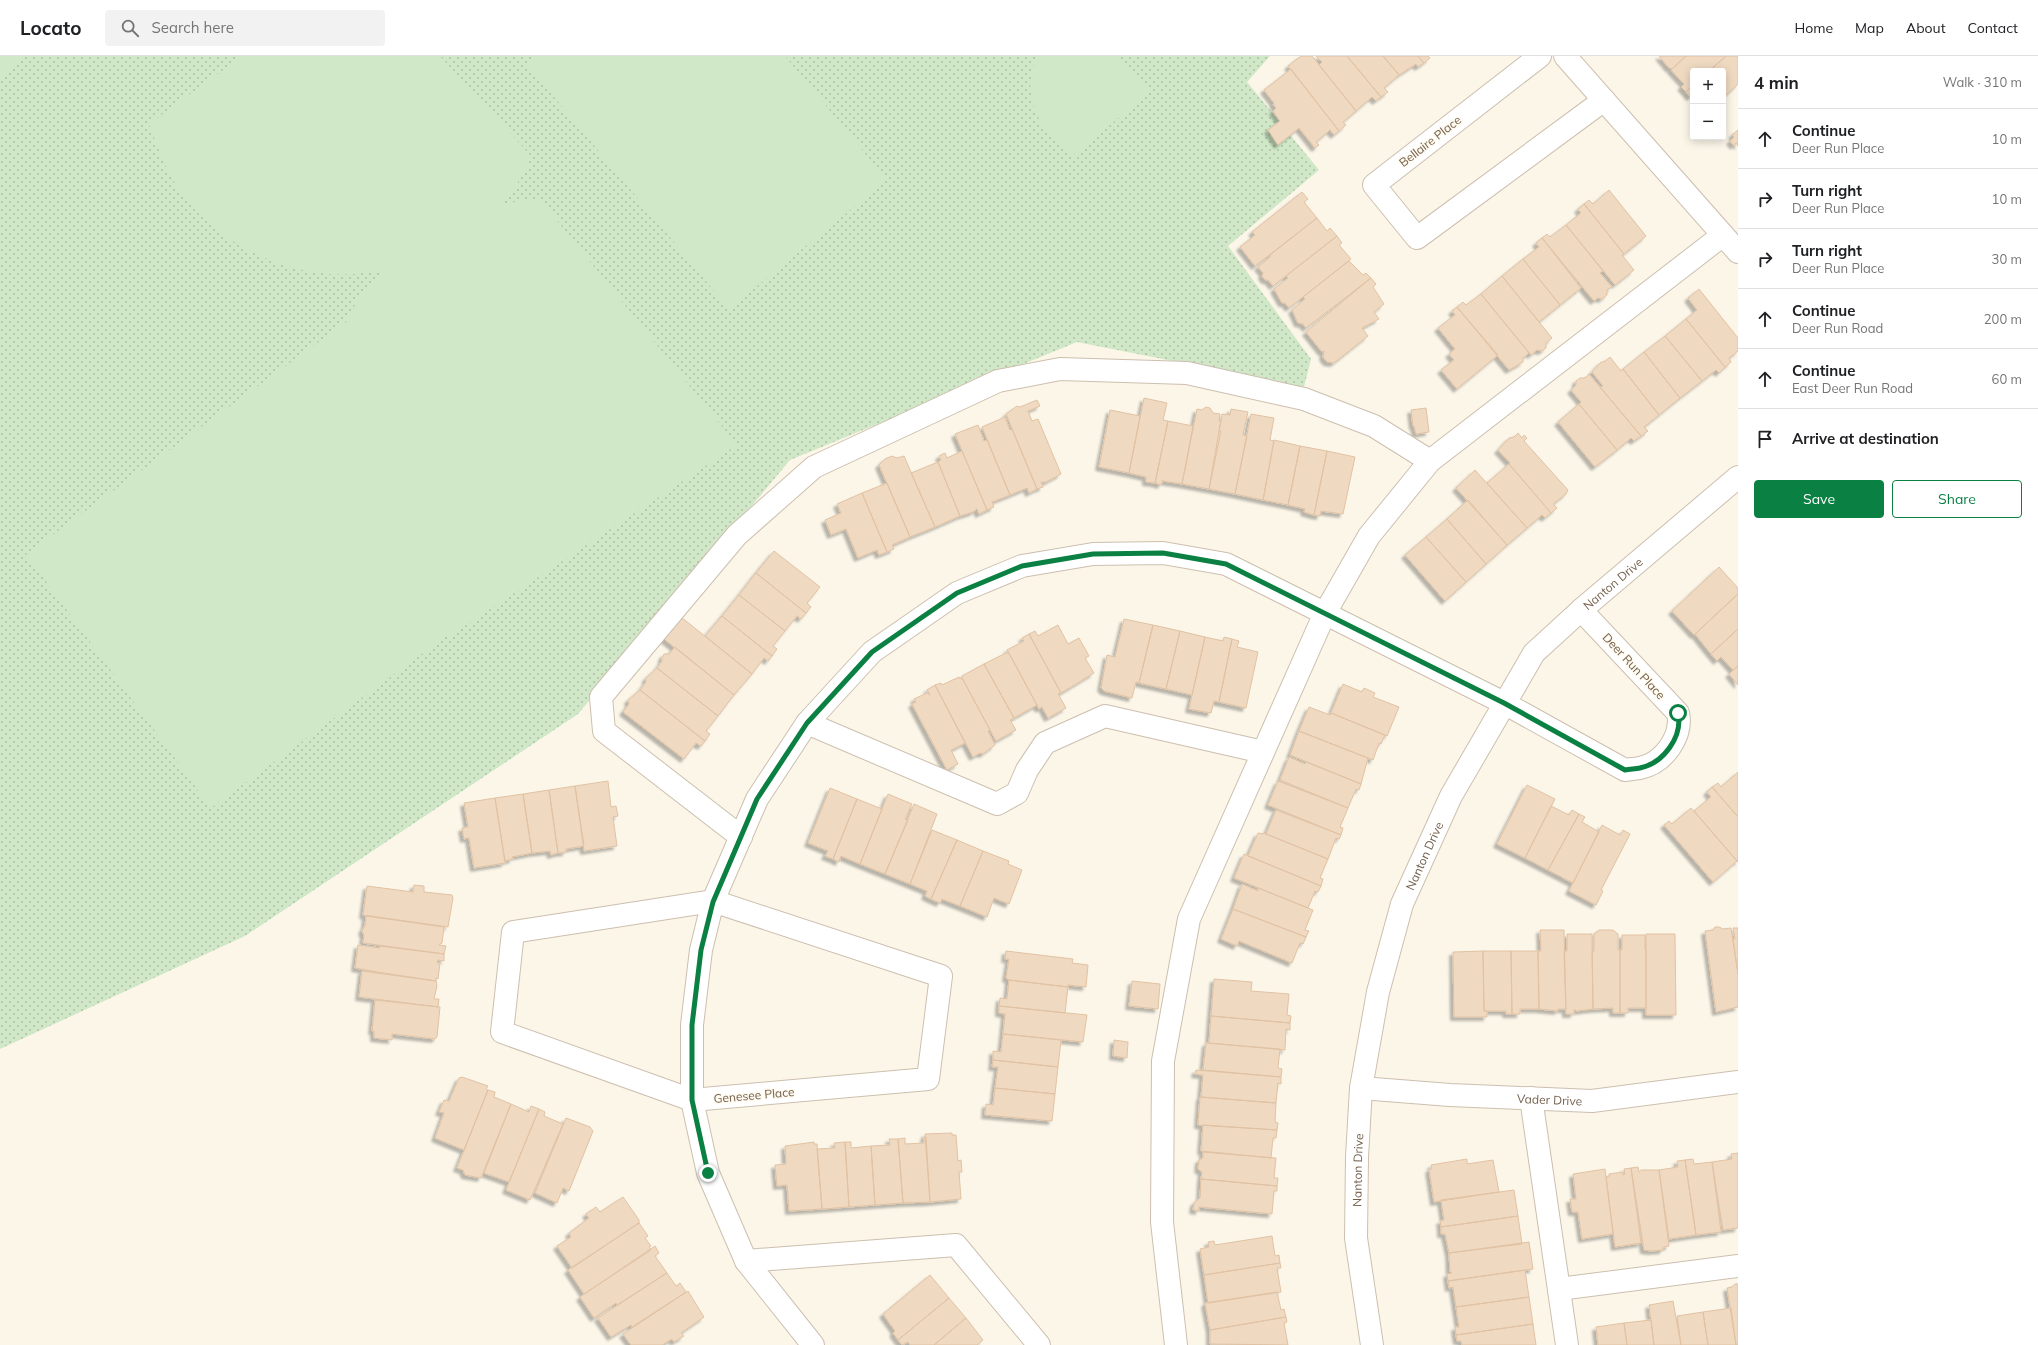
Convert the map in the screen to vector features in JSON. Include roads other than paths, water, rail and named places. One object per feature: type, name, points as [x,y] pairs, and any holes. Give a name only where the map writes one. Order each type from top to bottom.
[{"type":"street","name":"Bellaire Place","points":[[1540,56],[1374,185],[1417,238],[1604,100]]},
{"type":"street","points":[[1565,56],[1738,252]]},
{"type":"street","points":[[1176,1345],[1162,1222],[1163,1061],[1189,919],[1325,613],[1369,536],[1430,461],[1723,235]]},
{"type":"street","points":[[741,836],[604,731],[601,697],[737,535],[814,466],[998,381],[1060,369],[1187,373],[1304,399],[1374,426],[1430,461]]},
{"type":"street","name":"Nanton Drive","points":[[1372,1345],[1356,1238],[1357,1157],[1361,1088],[1378,992],[1402,904],[1451,796],[1534,653],[1581,610],[1738,477]]},
{"type":"street","name":"Deer Run Place","points":[[813,1345],[746,1260],[708,1173],[692,1100],[692,1025],[701,950],[713,902],[757,799],[807,723],[872,652],[957,593],[1022,566],[1093,554],[1163,553],[1226,564],[1504,703],[1625,770],[1641,768],[1656,760],[1672,745],[1678,734],[1680,723],[1678,713],[1581,610]]},
{"type":"street","points":[[807,723],[997,804],[1017,793],[1027,770],[1045,743],[1105,716],[1263,752]]},
{"type":"street","name":"Genesee Place","points":[[713,902],[941,976],[928,1079],[692,1100],[502,1032],[513,932],[713,902]]},
{"type":"street","name":"Vader Drive","points":[[1361,1088],[1450,1095],[1592,1101],[1738,1082]]},
{"type":"street","points":[[1531,1098],[1567,1345]]},
{"type":"street","points":[[746,1260],[956,1245],[1039,1345]]},
{"type":"street","points":[[1559,1289],[1738,1266]]}]
